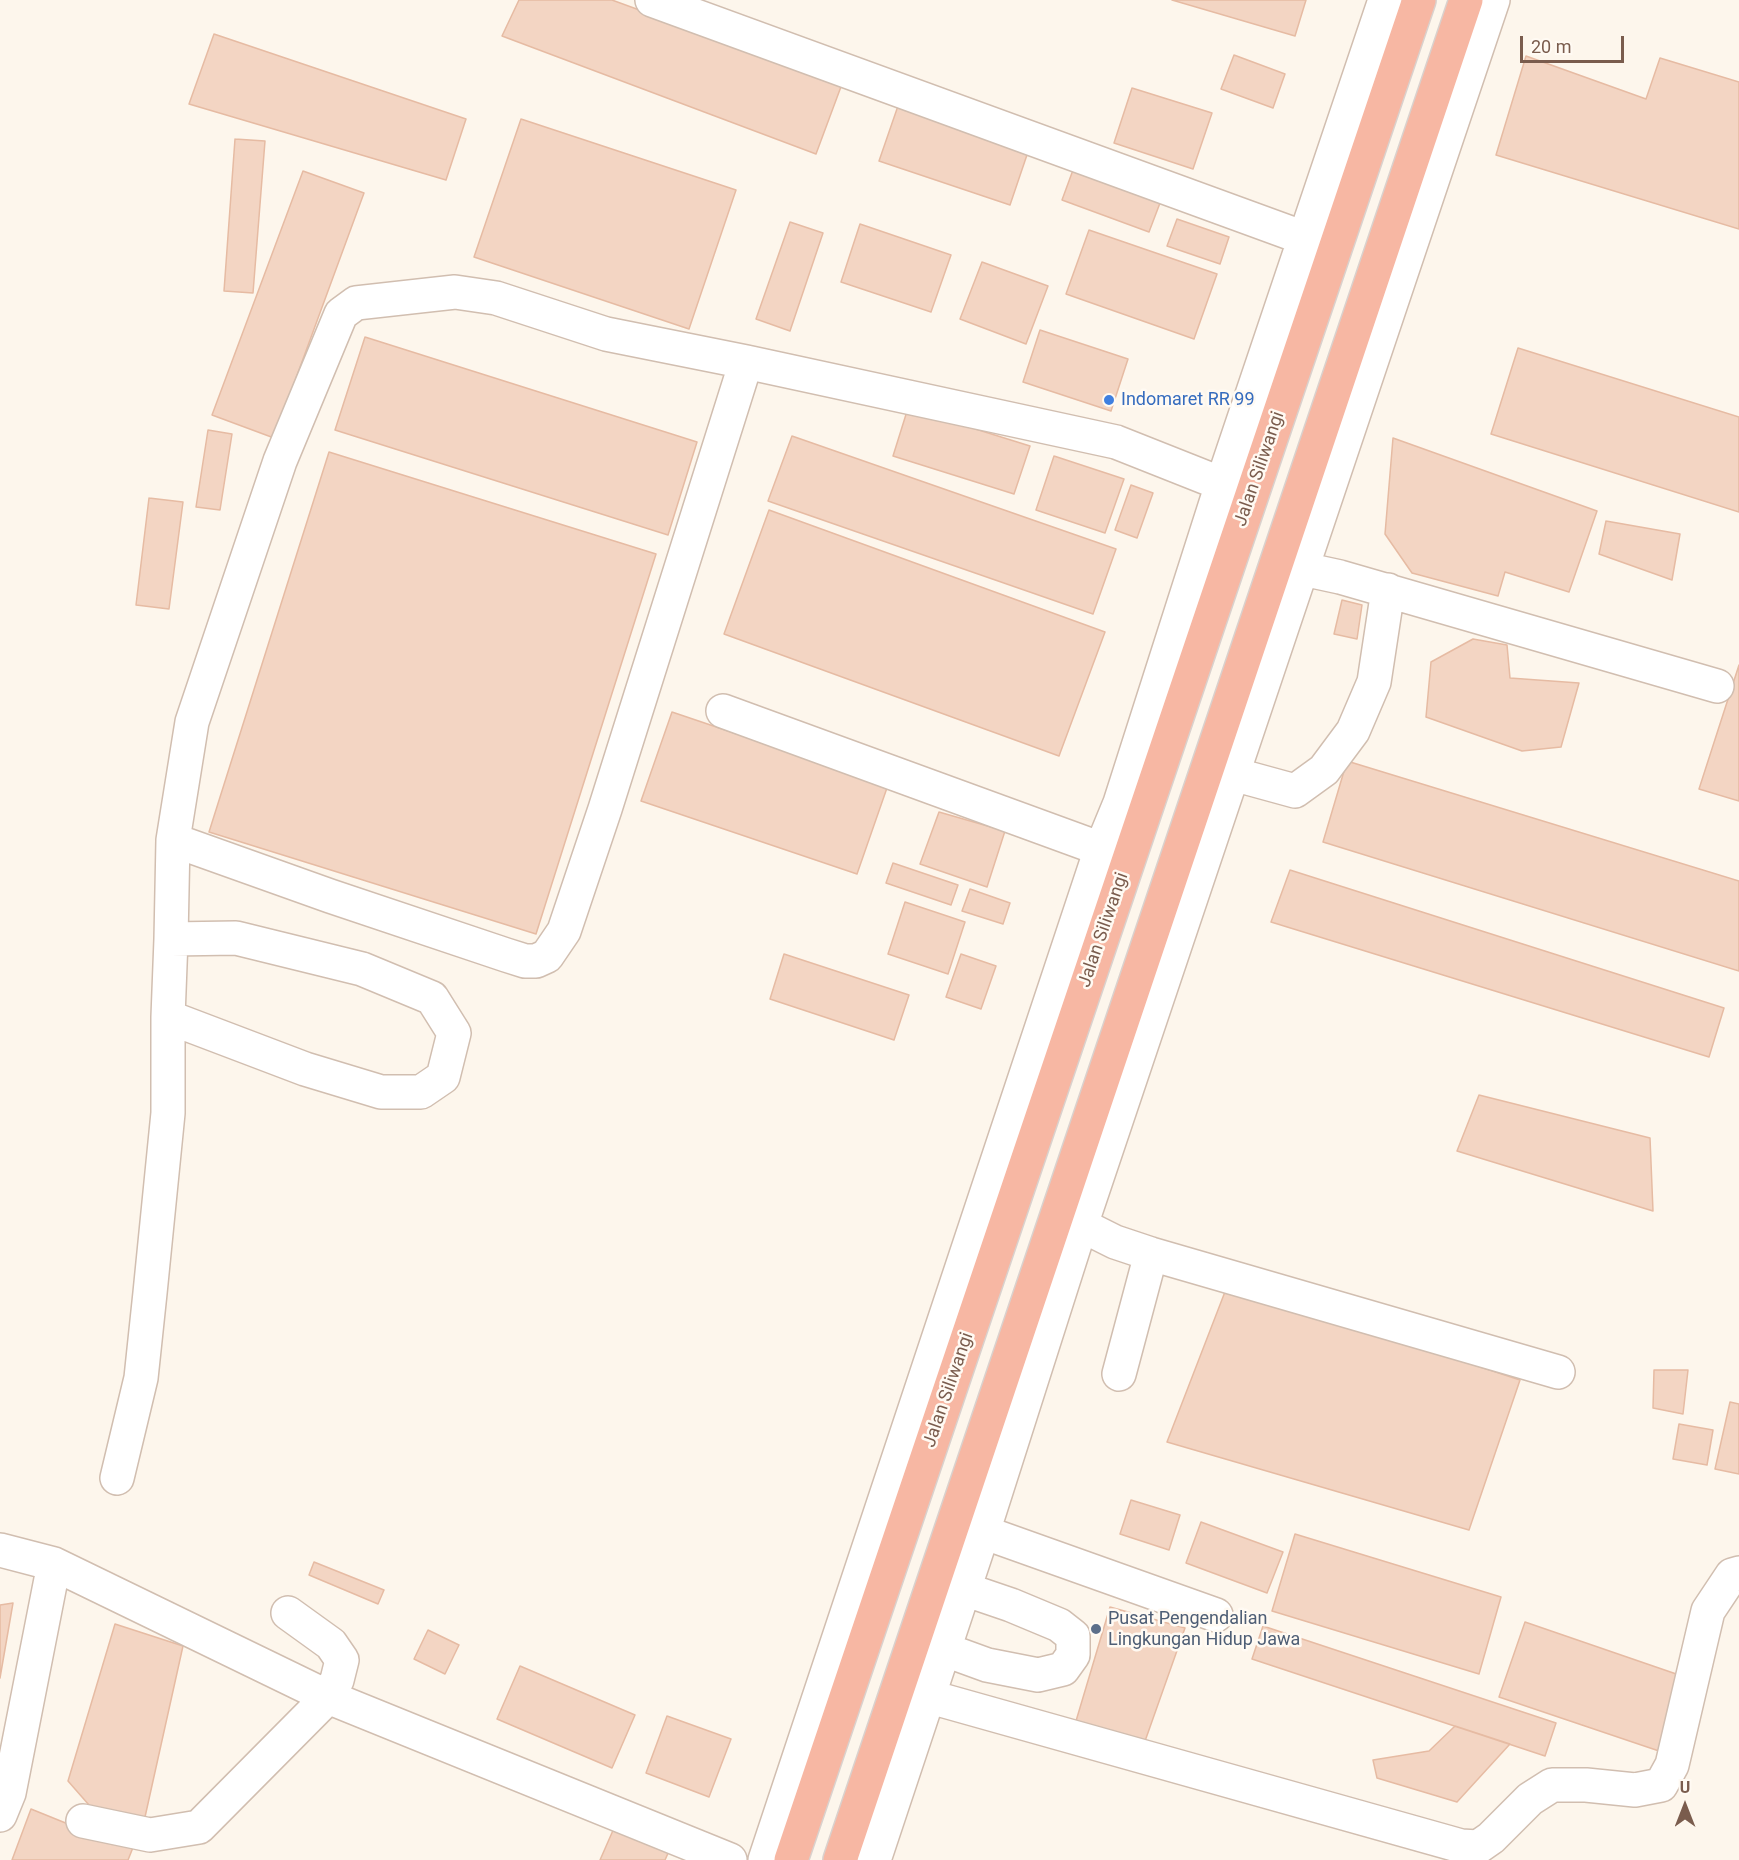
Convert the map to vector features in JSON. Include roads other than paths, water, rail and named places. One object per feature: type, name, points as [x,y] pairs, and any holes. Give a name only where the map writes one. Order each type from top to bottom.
[{"type":"highway","name":"Jalan Siliwangi","points":[[791,1860],[1132,807],[1419,0]]},
{"type":"highway","points":[[840,1860],[1467,0]]},
{"type":"street","points":[[652,0],[1304,238]]},
{"type":"street","points":[[765,1860],[1101,849],[1132,807],[1222,484],[1385,0]]},
{"type":"street","points":[[873,1860],[983,1532],[1081,1225],[1493,0]]},
{"type":"street","points":[[117,1478],[141,1378],[168,1113],[173,840],[192,722],[280,461],[341,314],[356,303],[455,292],[496,298],[606,334],[1116,442],[1222,484]]},
{"type":"street","points":[[173,840],[330,896],[525,961],[536,961],[547,956],[564,931],[572,909],[746,362]]},
{"type":"street","points":[[1303,569],[1340,577],[1717,686]]},
{"type":"street","points":[[1233,774],[1295,791],[1324,770],[1353,731],[1374,682],[1388,591]]},
{"type":"street","points":[[723,711],[1101,849]]},
{"type":"street","points":[[168,1017],[305,1069],[381,1092],[421,1092],[443,1077],[454,1033],[432,998],[362,969],[236,938],[171,939]]},
{"type":"street","points":[[1081,1225],[1115,1242],[1151,1254],[1558,1371]]},
{"type":"street","points":[[1119,1374],[1151,1254]]},
{"type":"street","points":[[983,1532],[1215,1615]]},
{"type":"street","points":[[0,1550],[54,1564],[328,1697],[730,1860]]},
{"type":"street","points":[[0,1815],[9,1793],[54,1564]]},
{"type":"street","points":[[927,1696],[1461,1846],[1478,1847],[1491,1838],[1530,1798],[1552,1785],[1586,1785],[1635,1790],[1661,1785],[1672,1765],[1708,1611],[1732,1575],[1739,1573]]},
{"type":"street","points":[[943,1648],[987,1665],[1038,1675],[1063,1669],[1073,1655],[1073,1636],[1059,1625],[964,1589]]},
{"type":"street","points":[[83,1821],[150,1835],[199,1827],[328,1697],[337,1680],[342,1660],[331,1644],[288,1613]]},
{"type":"place","name":"Indomaret RR 99","points":[[1109,400]]},
{"type":"place","name":"Pusat Pengendalian Lingkungan Hidup Jawa","points":[[1096,1629]]}]
